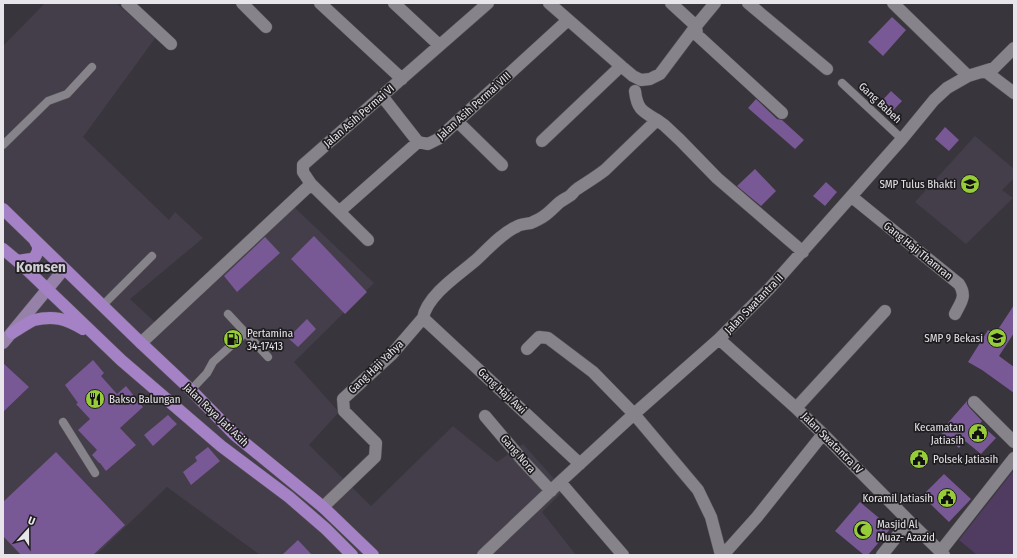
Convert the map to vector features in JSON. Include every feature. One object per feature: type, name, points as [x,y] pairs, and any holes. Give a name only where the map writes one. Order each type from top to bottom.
[{"type":"main road","name":"Jalan Raya Jati Asih","points":[[3,209],[102,306],[191,390],[235,435],[323,507],[374,555]]},
{"type":"main road","points":[[18,261],[35,257],[38,251],[38,246],[34,239]]},
{"type":"main road","name":"Jalan Raya Jati Asih","points":[[3,249],[18,261],[121,360],[221,446],[289,497],[352,555]]},
{"type":"main road","points":[[3,343],[64,269]]},
{"type":"main road","points":[[12,333],[33,321],[54,317],[72,322],[101,340]]},
{"type":"street","points":[[127,3],[171,44]]},
{"type":"street","name":"Jalan Asih Permai VI","points":[[311,184],[303,172],[303,164],[402,79],[320,3]]},
{"type":"street","points":[[394,3],[440,45]]},
{"type":"street","points":[[549,3],[621,66],[633,76],[641,80],[650,79],[660,74],[715,3]]},
{"type":"street","points":[[670,3],[696,26],[697,35],[782,113]]},
{"type":"street","points":[[748,3],[827,69]]},
{"type":"street","points":[[893,3],[968,76]]},
{"type":"street","points":[[250,5],[266,27]]},
{"type":"street","points":[[402,79],[440,45],[479,6]]},
{"type":"street","name":"Jalan Asih Permai VIII","points":[[418,142],[428,144],[438,139],[568,20]]},
{"type":"street","name":"Jalan Swatantra II","points":[[483,555],[634,414],[719,339],[769,289],[852,197],[934,100],[947,88],[968,76],[994,68],[1014,48]]},
{"type":"street","points":[[542,141],[621,66]]},
{"type":"street","points":[[985,71],[1014,93]]},
{"type":"street","points":[[635,91],[636,101],[640,108],[664,125],[717,178],[803,252]]},
{"type":"street","points":[[340,212],[418,142],[382,96]]},
{"type":"street","points":[[423,318],[427,307],[435,296],[451,280],[516,227],[530,223],[544,216],[577,189],[598,176],[657,120]]},
{"type":"street","points":[[458,122],[502,165]]},
{"type":"street","points":[[141,343],[311,184],[368,240]]},
{"type":"street","name":"Gang Haji Thamran","points":[[852,197],[959,284],[963,296],[955,314]]},
{"type":"street","points":[[796,408],[885,311]]},
{"type":"street","name":"Gang Haji Awi","points":[[423,318],[580,464]]},
{"type":"street","name":"Gang Haji Yahya","points":[[323,507],[375,457],[376,443],[344,411],[343,399],[392,354],[423,318]]},
{"type":"street","points":[[527,349],[539,337],[548,338],[593,372],[634,414],[698,490],[710,517],[722,555],[757,517],[823,434]]},
{"type":"street","name":"Jalan Swatantra IV","points":[[719,339],[796,408],[942,553],[1014,458]]},
{"type":"street","points":[[974,402],[1014,442]]},
{"type":"street","name":"Gang Nora","points":[[485,416],[551,491]]},
{"type":"street","points":[[560,482],[623,555]]},
{"type":"street","points":[[882,555],[909,521]]},
{"type":"lane","points":[[3,145],[48,101],[67,94],[92,67]]},
{"type":"lane","name":"Gang Babeh","points":[[842,83],[902,139]]},
{"type":"lane","points":[[102,306],[152,256]]},
{"type":"lane","points":[[228,314],[268,357]]},
{"type":"lane","points":[[191,390],[207,373],[213,362],[246,333]]},
{"type":"lane","points":[[63,422],[95,473]]},
{"type":"shaded area","points":[[45,3],[116,3],[156,37],[83,137],[169,220],[175,212],[203,238],[130,299],[158,325],[293,206],[374,283],[294,362],[339,412],[309,445],[371,506],[453,426],[497,462],[523,444],[564,490],[542,512],[576,555],[260,555],[167,487],[96,555],[3,555],[3,46]]},
{"type":"shaded area","name":"SMP Tulus Bhakti","points":[[975,136],[1014,169],[1014,178],[1002,190],[1013,198],[966,244],[915,202]]},
{"type":"shaded area","points":[[1014,470],[1014,555],[977,555],[959,540]]},
{"type":"building","points":[[892,17],[906,30],[883,56],[868,42]]},
{"type":"building","points":[[891,91],[902,101],[888,116],[877,106]]},
{"type":"building","points":[[756,99],[777,119],[782,120],[804,140],[795,149],[748,108]]},
{"type":"building","points":[[945,127],[959,140],[949,151],[935,139]]},
{"type":"building","points":[[755,169],[776,191],[761,206],[737,186]]},
{"type":"building","points":[[826,182],[837,192],[825,206],[813,196]]},
{"type":"building","points":[[314,236],[367,292],[345,314],[291,259]]},
{"type":"building","points":[[265,237],[280,253],[237,292],[224,276]]},
{"type":"building","points":[[1014,305],[1014,333],[999,356],[1014,367],[1014,393],[968,362],[988,330],[995,334]]},
{"type":"building","points":[[307,319],[316,329],[298,347],[288,338]]},
{"type":"building","points":[[93,360],[104,373],[101,376],[117,394],[126,386],[143,407],[120,428],[136,445],[106,471],[92,455],[97,450],[78,430],[90,419],[76,404],[78,403],[65,385]]},
{"type":"building","points":[[3,363],[29,387],[3,412]]},
{"type":"building","points":[[967,401],[969,407],[982,421],[980,424],[996,438],[981,454],[965,441],[959,448],[940,432]]},
{"type":"building","points":[[168,415],[177,424],[153,446],[144,435]]},
{"type":"building","points":[[208,447],[220,461],[191,485],[183,472],[197,461],[195,457]]},
{"type":"building","points":[[56,452],[125,525],[93,555],[21,555],[3,536],[3,502]]},
{"type":"building","name":"Koramil Jatiasih","points":[[944,474],[971,499],[949,522],[922,496]]},
{"type":"building","name":"Masjid Al Muaz- Azazid","points":[[860,502],[891,528],[868,555],[864,555],[835,531]]},
{"type":"building","points":[[298,540],[312,555],[282,555]]},
{"type":"place","name":"SMP Tulus Bhakti","points":[[970,184]]},
{"type":"place","name":"SMP 9 Bekasi","points":[[997,338]]},
{"type":"place","name":"Pertamina 34-17413","points":[[233,339]]},
{"type":"place","name":"Bakso Balungan","points":[[95,399]]},
{"type":"place","name":"Kecamatan Jatiasih","points":[[978,433]]},
{"type":"place","name":"Polsek Jatiasih","points":[[919,459]]},
{"type":"place","name":"Koramil Jatiasih","points":[[947,498]]},
{"type":"place","name":"Masjid Al Muaz- Azazid","points":[[863,530]]},
{"type":"district","name":"Komsen","points":[[41,267]]}]
